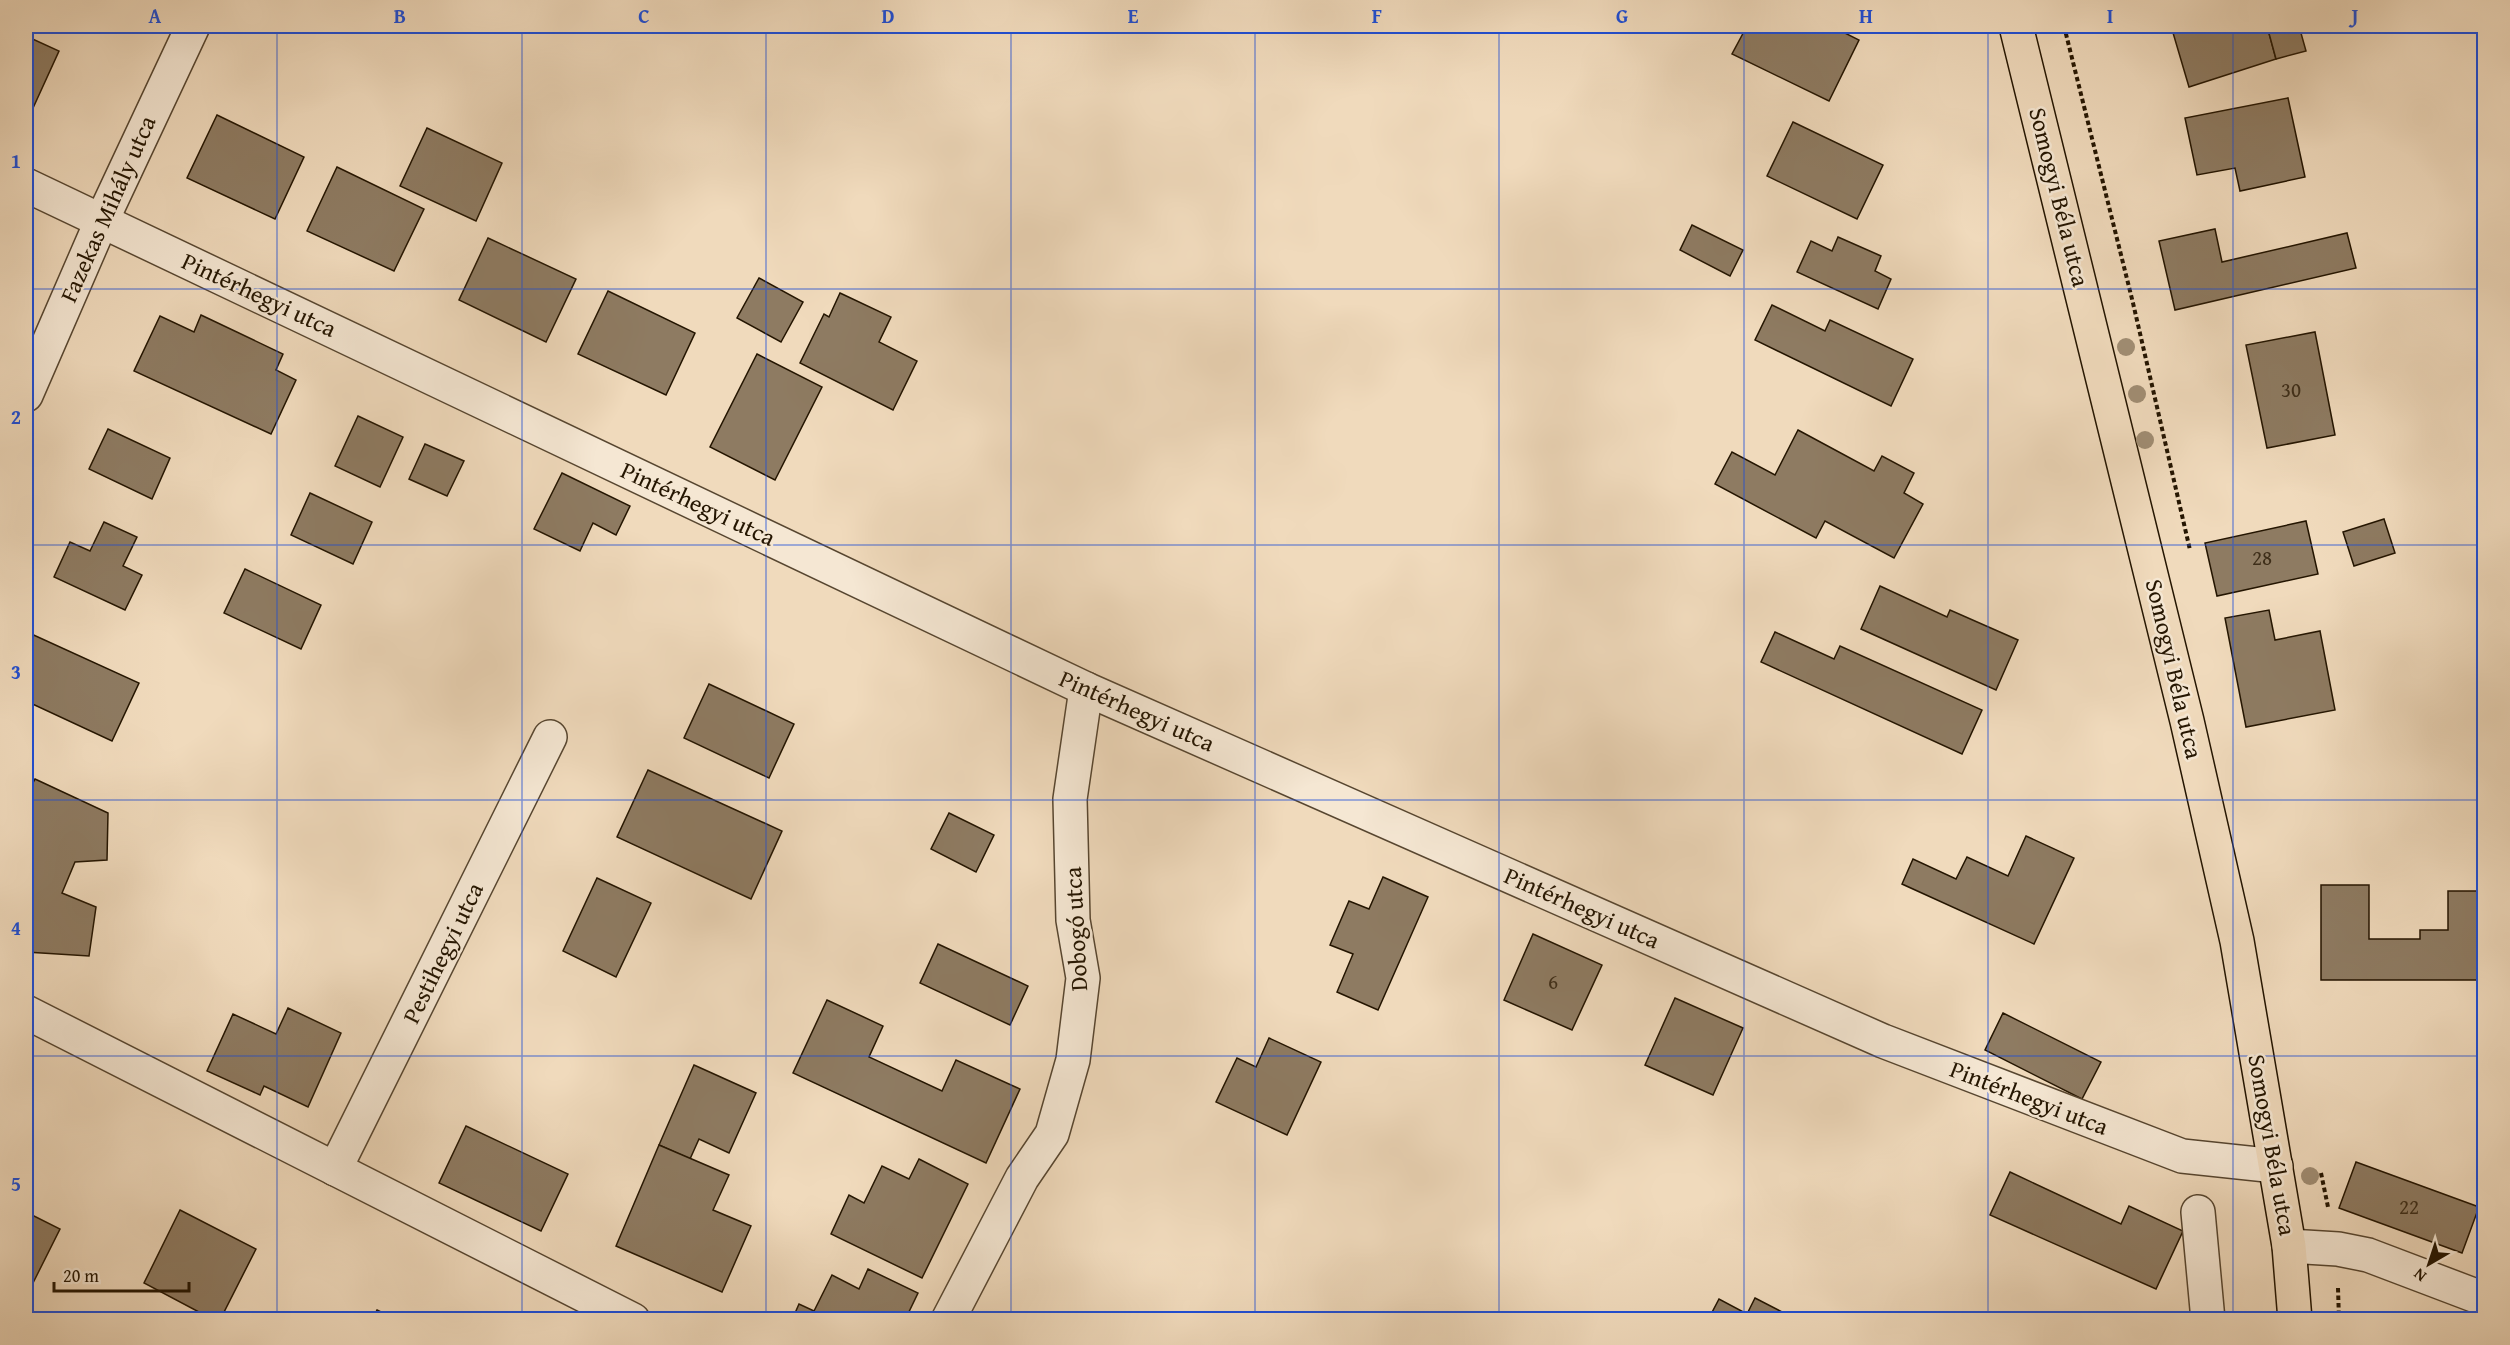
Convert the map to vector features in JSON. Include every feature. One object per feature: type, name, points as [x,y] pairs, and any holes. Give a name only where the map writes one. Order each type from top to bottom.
[{"type":"main road","name":"Somogyi Béla utca","points":[[2016,26],[2184,710],[2232,918],[2289,1246],[2295,1320]]},
{"type":"street","name":"Fazekas Mihály utca","points":[[26,394],[102,219],[193,26]]},
{"type":"street","name":"Pintérhegyi utca","points":[[26,185],[102,219],[1086,689],[1883,1041],[2182,1156],[2276,1166]]},
{"type":"street","name":"Dobogó utca","points":[[948,1320],[1022,1178],[1052,1134],[1073,1060],[1083,978],[1073,920],[1070,799],[1086,689]]},
{"type":"street","name":"Pestihegyi utca","points":[[335,1169],[550,737]]},
{"type":"street","points":[[26,1012],[633,1320]]},
{"type":"street","points":[[2198,1212],[2208,1320]]},
{"type":"street","points":[[2289,1246],[2338,1249],[2368,1255],[2484,1299]]},
{"type":"building","points":[[1747,26],[1785,26],[1801,33],[1805,26],[1831,26],[1859,40],[1829,101],[1732,54]]},
{"type":"building","points":[[2171,26],[2267,26],[2276,59],[2189,87]]},
{"type":"building","points":[[2267,26],[2299,26],[2306,51],[2276,59]]},
{"type":"building","points":[[26,36],[59,51],[28,119],[26,118]]},
{"type":"building","points":[[2288,98],[2305,177],[2240,191],[2235,168],[2197,175],[2185,118]]},
{"type":"building","points":[[217,115],[304,157],[275,219],[187,178]]},
{"type":"building","points":[[1793,122],[1883,165],[1857,219],[1767,176]]},
{"type":"building","points":[[427,128],[502,163],[476,221],[400,186]]},
{"type":"building","points":[[337,167],[424,209],[394,271],[307,231]]},
{"type":"building","points":[[1692,225],[1743,250],[1730,276],[1680,250]]},
{"type":"building","points":[[2215,229],[2222,262],[2347,233],[2356,268],[2175,310],[2159,241]]},
{"type":"building","points":[[1838,237],[1881,256],[1875,271],[1891,279],[1878,309],[1797,272],[1811,241],[1832,251]]},
{"type":"building","points":[[488,238],[576,279],[546,342],[459,300]]},
{"type":"building","points":[[759,278],[803,302],[781,342],[737,318]]},
{"type":"building","points":[[608,291],[695,333],[666,395],[578,354]]},
{"type":"building","points":[[840,293],[891,317],[879,342],[917,361],[893,410],[800,363],[824,314],[829,317]]},
{"type":"building","points":[[1772,305],[1825,331],[1830,320],[1913,359],[1891,406],[1755,340]]},
{"type":"building","points":[[201,315],[283,354],[276,370],[296,380],[271,434],[134,371],[160,316],[194,332]]},
{"type":"building","points":[[2315,332],[2335,435],[2267,448],[2246,345]]},
{"type":"building","points":[[757,354],[822,387],[775,480],[710,447]]},
{"type":"building","points":[[358,416],[403,437],[380,487],[335,466]]},
{"type":"building","points":[[108,429],[170,458],[152,499],[89,469]]},
{"type":"building","points":[[1798,430],[1874,471],[1882,456],[1914,473],[1904,493],[1923,504],[1894,558],[1825,521],[1816,538],[1715,484],[1732,452],[1775,475]]},
{"type":"building","points":[[425,444],[464,461],[447,496],[409,479]]},
{"type":"building","points":[[562,473],[630,506],[616,535],[593,523],[580,551],[534,529]]},
{"type":"building","points":[[310,493],[372,522],[353,564],[291,535]]},
{"type":"building","points":[[2384,519],[2395,553],[2354,566],[2343,532]]},
{"type":"building","points":[[2306,521],[2318,574],[2217,596],[2205,543]]},
{"type":"building","points":[[104,522],[137,537],[123,566],[142,575],[125,610],[54,577],[70,542],[90,551]]},
{"type":"building","points":[[245,569],[321,605],[301,649],[224,613]]},
{"type":"building","points":[[1880,586],[1947,617],[1950,610],[2018,640],[1996,690],[1861,629]]},
{"type":"building","points":[[2269,610],[2275,640],[2320,631],[2335,710],[2246,727],[2225,618]]},
{"type":"building","points":[[27,632],[139,683],[112,741],[26,701]]},
{"type":"building","points":[[1775,632],[1834,659],[1840,646],[1982,710],[1962,754],[1761,662]]},
{"type":"building","points":[[709,684],[794,724],[769,778],[684,738]]},
{"type":"building","points":[[648,770],[782,831],[751,899],[617,837]]},
{"type":"building","points":[[35,779],[108,813],[107,860],[75,862],[62,893],[96,907],[89,956],[26,952],[26,797]]},
{"type":"building","points":[[949,813],[994,835],[976,872],[931,849]]},
{"type":"building","points":[[2026,836],[2074,858],[2034,944],[1902,884],[1913,859],[1956,879],[1967,857],[2008,876]]},
{"type":"building","points":[[1383,877],[1428,897],[1378,1010],[1337,992],[1353,954],[1330,945],[1349,901],[1369,909]]},
{"type":"building","points":[[597,878],[651,903],[616,977],[563,951]]},
{"type":"building","points":[[2321,885],[2369,885],[2369,939],[2420,939],[2420,930],[2448,930],[2448,891],[2484,891],[2484,980],[2321,980]]},
{"type":"building","points":[[1533,934],[1602,965],[1572,1030],[1504,1000]]},
{"type":"building","points":[[938,944],[1028,986],[1010,1025],[920,983]]},
{"type":"building","points":[[1675,998],[1743,1028],[1713,1095],[1645,1065]]},
{"type":"building","points":[[827,1000],[883,1026],[869,1057],[942,1091],[956,1060],[1020,1089],[986,1163],[793,1073]]},
{"type":"building","points":[[288,1008],[341,1033],[308,1107],[264,1086],[260,1095],[207,1071],[233,1014],[276,1034]]},
{"type":"building","points":[[2003,1013],[2101,1062],[2082,1099],[1985,1050]]},
{"type":"building","points":[[1269,1038],[1321,1062],[1287,1135],[1216,1102],[1237,1058],[1256,1067]]},
{"type":"building","points":[[694,1065],[756,1093],[729,1153],[699,1139],[690,1159],[659,1145]]},
{"type":"building","points":[[466,1126],[568,1174],[541,1231],[439,1183]]},
{"type":"building","points":[[659,1145],[729,1175],[713,1210],[751,1226],[722,1292],[616,1246]]},
{"type":"building","points":[[919,1159],[968,1184],[922,1278],[831,1234],[849,1195],[864,1203],[882,1166],[909,1179]]},
{"type":"building","points":[[2356,1162],[2479,1207],[2462,1253],[2339,1208]]},
{"type":"building","points":[[2010,1172],[2121,1224],[2129,1206],[2183,1231],[2156,1289],[1990,1215]]},
{"type":"building","points":[[180,1210],[256,1249],[220,1320],[214,1320],[144,1283]]},
{"type":"building","points":[[26,1212],[60,1229],[26,1297]]},
{"type":"building","points":[[868,1269],[918,1293],[905,1320],[792,1320],[799,1304],[814,1311],[832,1275],[859,1289]]},
{"type":"building","points":[[1755,1298],[1790,1316],[1788,1320],[1708,1320],[1719,1299],[1747,1314]]},
{"type":"building","points":[[377,1310],[397,1320],[372,1320]]}]
